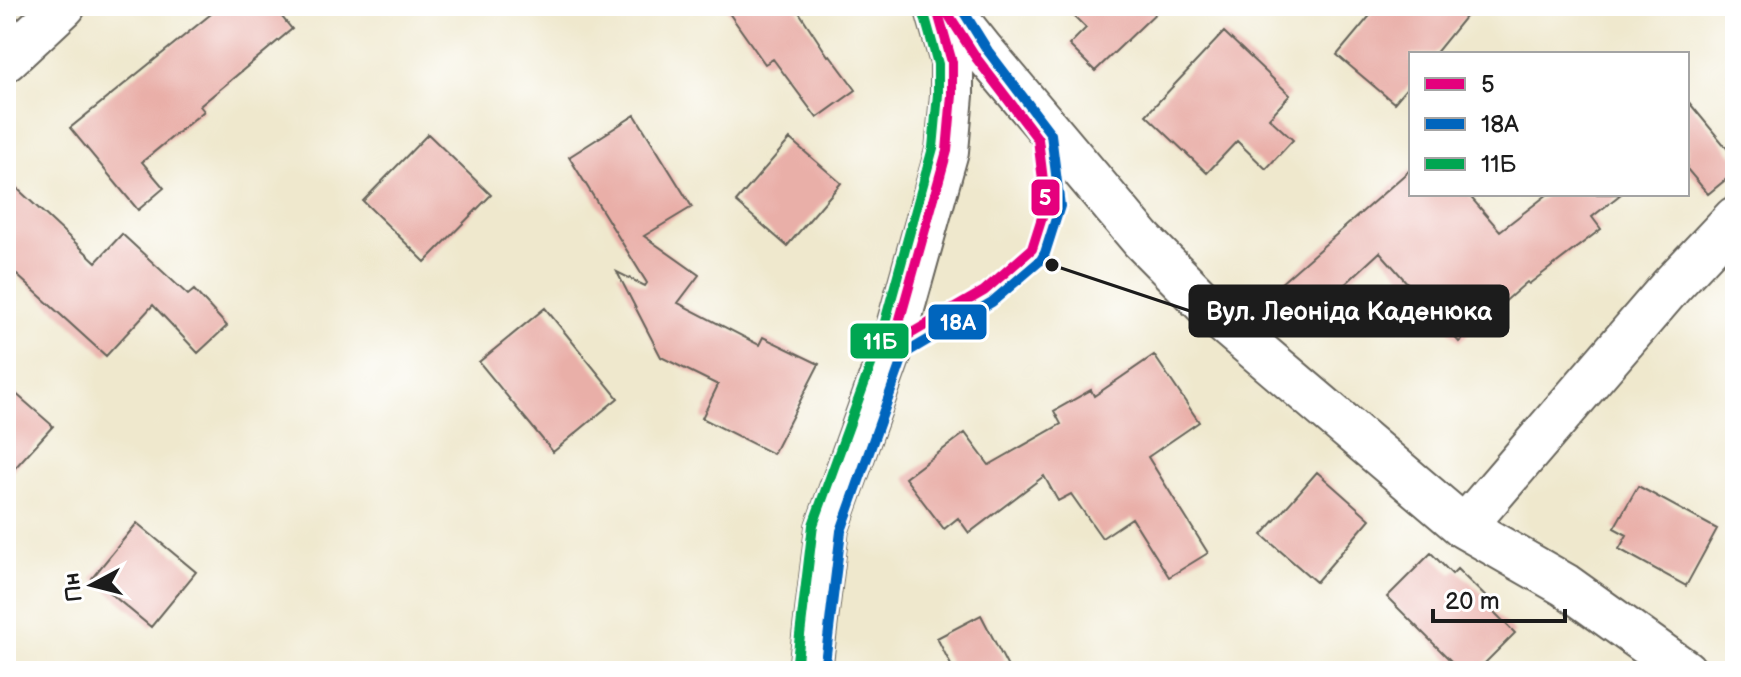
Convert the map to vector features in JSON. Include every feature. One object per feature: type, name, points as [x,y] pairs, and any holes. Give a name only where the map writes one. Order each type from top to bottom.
[{"type":"street","points":[[6,60],[64,6]]},
{"type":"street","points":[[810,671],[827,528],[893,344],[947,151],[952,62],[936,6]]},
{"type":"street","points":[[947,6],[1142,240],[1221,320],[1464,527],[1565,585],[1685,671]]},
{"type":"street","points":[[1464,527],[1672,285],[1735,218]]},
{"type":"building","points":[[221,6],[273,6],[292,29],[200,106],[204,111],[142,162],[164,188],[138,210],[70,128]]},
{"type":"building","points":[[724,6],[795,6],[828,56],[856,90],[817,118],[773,59],[765,64]]},
{"type":"building","points":[[1064,6],[1163,6],[1095,71],[1069,45],[1086,28]]},
{"type":"building","points":[[1378,6],[1474,6],[1437,52],[1409,52],[1409,85],[1394,103],[1337,55]]},
{"type":"building","points":[[1224,32],[1290,95],[1269,118],[1293,140],[1266,169],[1237,141],[1207,173],[1146,115]]},
{"type":"building","points":[[1689,102],[1735,158],[1735,172],[1708,194],[1689,171]]},
{"type":"building","points":[[635,115],[692,207],[644,236],[699,275],[678,303],[759,345],[763,337],[819,364],[773,454],[702,418],[718,385],[661,357],[617,272],[645,286],[647,283],[569,157]]},
{"type":"building","points":[[428,134],[491,195],[425,262],[363,201]]},
{"type":"building","points":[[790,139],[841,183],[787,246],[736,202]]},
{"type":"building","points":[[1409,171],[1409,196],[1470,196],[1500,231],[1545,196],[1618,196],[1592,217],[1601,229],[1529,284],[1527,282],[1459,342],[1380,252],[1301,325],[1271,292]]},
{"type":"building","points":[[6,178],[96,262],[122,234],[188,295],[194,290],[227,326],[198,353],[153,305],[106,356],[6,265]]},
{"type":"building","points":[[545,308],[618,398],[553,452],[479,362]]},
{"type":"building","points":[[1154,355],[1199,422],[1148,457],[1208,553],[1169,577],[1132,518],[1102,538],[1071,494],[1058,501],[1044,476],[969,533],[958,518],[944,529],[905,478],[965,433],[989,465],[1061,424],[1054,411],[1091,390],[1094,396]]},
{"type":"building","points":[[6,385],[53,426],[6,478]]},
{"type":"building","points":[[1317,472],[1370,519],[1316,582],[1262,535]]},
{"type":"building","points":[[1638,486],[1717,529],[1686,586],[1619,549],[1627,535],[1614,528]]},
{"type":"building","points":[[137,523],[196,572],[151,627],[92,578]]},
{"type":"building","points":[[1431,553],[1452,574],[1457,569],[1493,604],[1489,607],[1515,633],[1477,671],[1461,671],[1387,597]]},
{"type":"building","points":[[981,615],[1010,671],[954,671],[937,638]]},
{"type":"transit line","name":"5","points":[[893,344],[947,151],[952,62],[936,6]]},
{"type":"transit line","name":"5","points":[[893,344],[984,291],[1032,249],[1046,205],[1038,139],[977,59],[943,6]]},
{"type":"transit line","name":"18А","points":[[824,671],[841,531],[904,354],[992,302],[1041,260],[1060,206],[1051,134],[988,51],[960,6]]},
{"type":"transit line","name":"11Б","points":[[796,669],[813,525],[880,340],[933,148],[938,64],[923,10]]},
{"type":"place","name":"Вул. Леоніда Каденюка","points":[[1052,265]]}]
